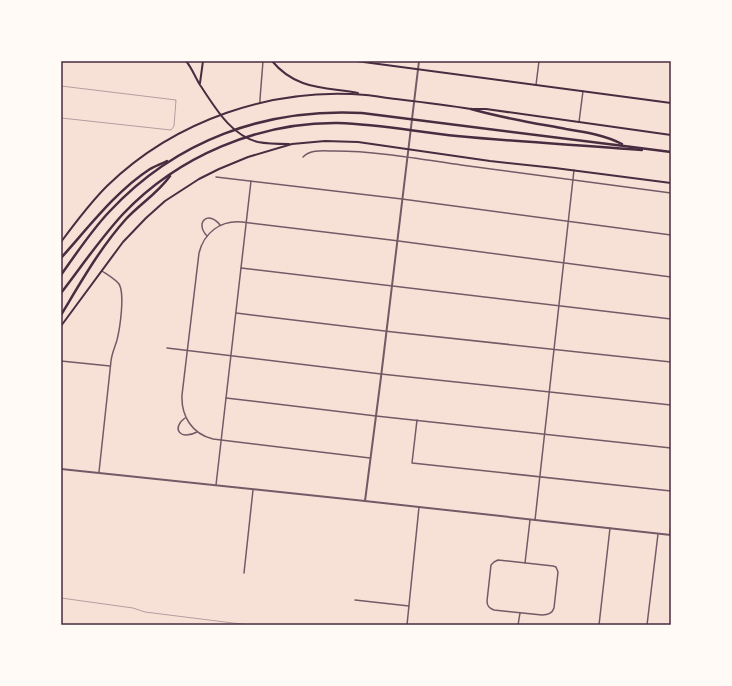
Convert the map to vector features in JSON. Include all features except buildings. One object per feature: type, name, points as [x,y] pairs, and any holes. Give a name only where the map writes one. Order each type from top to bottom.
[{"type":"highway","points":[[471,109],[576,130],[612,139],[624,146]]},
{"type":"highway","points":[[61,258],[128,186],[152,168],[207,140],[228,132],[249,125],[289,116],[332,112],[374,114],[671,152]]},
{"type":"highway","points":[[61,294],[102,239],[123,214],[148,192],[172,174],[196,159],[238,140],[272,131],[297,126],[337,123],[457,136],[662,151]]},
{"type":"highway","points":[[61,275],[94,229],[120,201],[151,174],[176,157]]},
{"type":"highway","points":[[61,315],[112,236],[137,208],[157,191],[172,174]]},
{"type":"main road","points":[[186,61],[221,115],[235,130],[254,141],[272,144],[338,141],[358,142],[483,160],[671,183]]},
{"type":"main road","points":[[200,84],[203,61]]},
{"type":"main road","points":[[272,61],[288,76],[304,84],[365,95],[471,109],[486,109],[671,135]]},
{"type":"main road","points":[[356,61],[671,103]]},
{"type":"main road","points":[[61,242],[83,212],[130,166],[166,141],[199,124],[221,115],[260,103],[291,97],[328,94],[365,95]]},
{"type":"main road","points":[[61,326],[123,242],[143,220],[163,203],[183,188],[214,171],[240,160],[292,144]]},
{"type":"street","points":[[260,103],[263,61]]},
{"type":"street","points":[[365,501],[406,157],[419,61]]},
{"type":"street","points":[[536,85],[539,61]]},
{"type":"street","points":[[579,122],[583,91]]},
{"type":"street","points":[[303,157],[311,152],[362,152],[671,193]]},
{"type":"street","points":[[535,520],[574,170]]},
{"type":"street","points":[[216,177],[402,199],[671,235]]},
{"type":"street","points":[[216,486],[251,181]]},
{"type":"street","points":[[207,236],[202,228],[204,220],[207,218],[212,218],[218,222],[220,226]]},
{"type":"street","points":[[370,458],[221,440],[208,437],[197,432],[190,425],[183,410],[182,399],[199,253],[207,236],[214,229],[232,222],[246,222],[671,277]]},
{"type":"street","points":[[241,268],[671,320]]},
{"type":"street","points":[[99,473],[110,366],[118,333],[122,296],[121,290],[114,279],[102,271]]},
{"type":"street","points":[[236,313],[671,362]]},
{"type":"street","points":[[167,348],[381,374],[671,406]]},
{"type":"street","points":[[61,361],[110,366]]},
{"type":"street","points":[[226,398],[671,448]]},
{"type":"street","points":[[186,418],[179,424],[181,433],[186,436],[197,432]]},
{"type":"street","points":[[417,420],[412,463],[671,491]]},
{"type":"street","points":[[61,469],[658,534],[670,535],[671,524]]},
{"type":"street","points":[[244,573],[253,490]]},
{"type":"street","points":[[407,625],[419,508]]},
{"type":"street","points":[[525,563],[530,520]]},
{"type":"street","points":[[599,625],[610,528]]},
{"type":"street","points":[[647,625],[658,534]]},
{"type":"street","points":[[498,560],[525,563],[556,567],[558,571],[557,584],[552,613],[546,615],[520,613],[492,609],[488,606],[487,601],[491,566],[494,562],[498,560]]},
{"type":"street","points":[[356,600],[409,606]]},
{"type":"street","points":[[518,625],[520,613]]},
{"type":"lane","points":[[61,86],[176,100],[174,126],[171,130],[61,118]]},
{"type":"lane","points":[[61,598],[133,608],[145,612],[249,625]]}]
